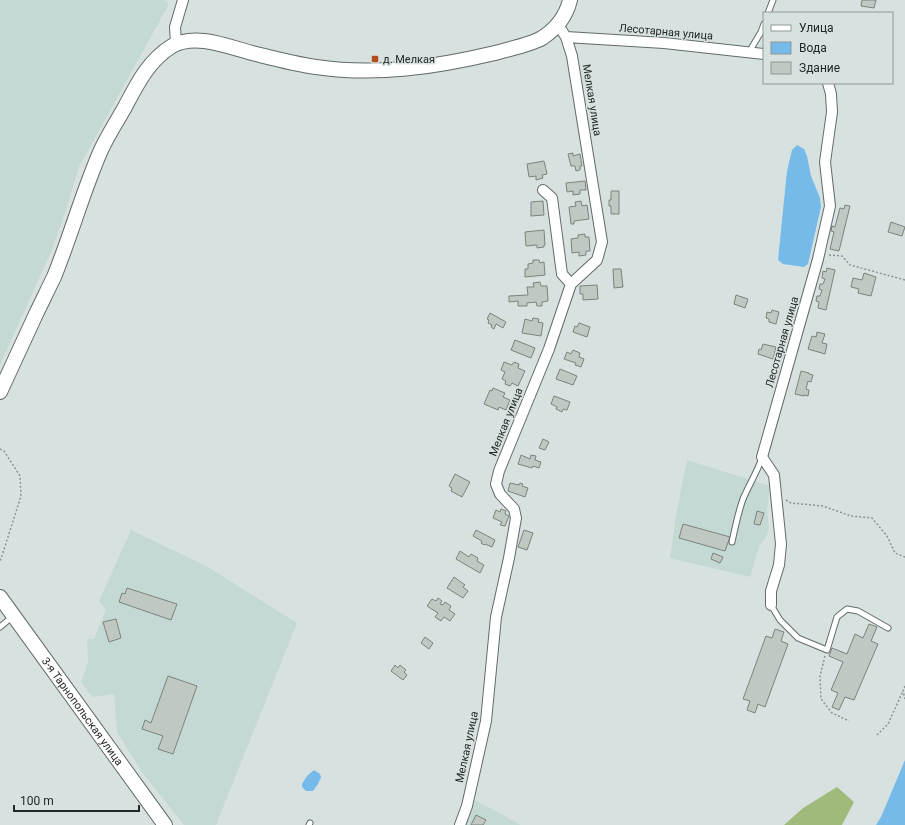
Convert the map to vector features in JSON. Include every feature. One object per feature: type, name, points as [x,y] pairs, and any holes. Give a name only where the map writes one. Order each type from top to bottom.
[{"type":"main road","points":[[0,392],[53,277],[102,148],[140,79],[152,63],[164,52],[181,42],[192,40],[210,41],[286,62],[316,67],[369,71],[399,70],[475,58],[517,47],[540,39],[558,25],[568,10],[570,0]]},
{"type":"main road","name":"3-я Тарнопольская улица","points":[[0,597],[165,825]]},
{"type":"street","points":[[176,44],[175,27],[183,0]]},
{"type":"street","name":"Мелкая улица","points":[[460,825],[467,806],[486,721],[496,617],[516,518],[514,509],[500,494],[496,484],[499,471],[549,349],[571,284],[597,260],[602,242],[572,56],[566,37],[558,25]]},
{"type":"street","name":"Лесотарная улица","points":[[566,37],[664,43],[763,54]]},
{"type":"street","name":"Лесотарная улица","points":[[762,457],[819,254],[830,206],[825,162],[832,112],[831,94],[828,84]]},
{"type":"street","points":[[543,190],[552,198],[562,274],[571,284]]},
{"type":"street","points":[[762,457],[774,475],[781,544],[779,564],[771,591],[771,605]]},
{"type":"lane","points":[[768,12],[773,0]]},
{"type":"lane","points":[[749,52],[763,27]]},
{"type":"lane","points":[[732,542],[743,499],[757,471],[762,457]]},
{"type":"lane","points":[[771,605],[780,620],[798,638],[827,650],[837,617],[847,608],[858,611],[888,628]]},
{"type":"lane","points":[[0,626],[13,616]]},
{"type":"path","points":[[819,254],[842,256],[850,265],[905,280]]},
{"type":"path","points":[[0,449],[4,451],[20,476],[21,496],[0,562]]},
{"type":"path","points":[[776,493],[791,503],[823,506],[851,516],[872,518],[888,536],[895,553],[905,557]]},
{"type":"path","points":[[827,650],[820,676],[821,698],[832,713],[849,721]]},
{"type":"path","points":[[877,735],[888,724],[905,686]]},
{"type":"path","points":[[903,691],[905,699]]},
{"type":"shaded area","points":[[0,0],[164,0],[169,4],[79,167],[51,252],[0,365]]},
{"type":"shaded area","points":[[687,460],[770,486],[767,510],[769,529],[759,546],[750,577],[670,558],[676,515]]},
{"type":"shaded area","points":[[131,530],[208,567],[297,623],[216,825],[184,825],[141,771],[117,732],[114,694],[92,697],[81,682],[88,663],[87,639],[94,639],[106,610],[99,601]]},
{"type":"shaded area","points":[[475,800],[521,825],[463,825]]},
{"type":"green space","points":[[837,787],[854,802],[842,825],[784,825],[803,808]]},
{"type":"water","points":[[797,145],[804,149],[807,156],[811,176],[820,198],[821,207],[808,264],[804,267],[783,264],[778,260],[787,171],[792,150]]},
{"type":"water","points":[[905,760],[905,825],[876,825],[881,817]]},
{"type":"water","points":[[314,770],[320,774],[321,777],[313,791],[306,791],[302,787],[302,784],[307,776]]},
{"type":"building","points":[[862,0],[876,0],[874,8],[861,6]]},
{"type":"building","points":[[573,153],[573,156],[580,154],[582,166],[580,166],[580,170],[576,171],[575,166],[571,166],[568,154]]},
{"type":"building","points":[[544,161],[547,174],[542,175],[543,178],[536,180],[536,176],[529,177],[527,164]]},
{"type":"building","points":[[585,181],[586,190],[580,190],[580,194],[573,195],[573,191],[567,192],[566,183]]},
{"type":"building","points":[[611,191],[619,191],[619,214],[611,214],[609,200],[611,200]]},
{"type":"building","points":[[543,201],[544,215],[531,216],[531,202]]},
{"type":"building","points":[[581,201],[582,206],[587,205],[589,219],[574,221],[574,224],[571,224],[569,207],[576,206],[575,202]]},
{"type":"building","points":[[845,205],[850,206],[839,251],[830,249],[834,232],[831,231],[832,226],[835,227],[840,208],[844,209]]},
{"type":"building","points":[[891,222],[905,227],[902,236],[888,232]]},
{"type":"building","points":[[544,230],[544,247],[537,248],[537,245],[526,246],[525,232]]},
{"type":"building","points":[[585,234],[585,237],[589,237],[590,251],[586,251],[586,255],[579,256],[579,252],[572,253],[571,239],[578,238],[578,235]]},
{"type":"building","points":[[533,260],[539,260],[540,263],[544,262],[545,275],[525,277],[525,269],[528,269],[528,264],[533,263]]},
{"type":"building","points":[[827,268],[835,270],[826,310],[818,308],[819,302],[816,301],[817,296],[820,296],[822,290],[819,289],[820,284],[823,284],[825,279],[822,278],[823,271],[826,272]]},
{"type":"building","points":[[613,269],[621,269],[623,287],[614,288]]},
{"type":"building","points":[[864,273],[876,277],[871,296],[858,293],[859,289],[851,287],[853,278],[862,280]]},
{"type":"building","points":[[540,282],[541,286],[547,286],[548,301],[542,302],[542,306],[537,306],[536,302],[527,303],[527,306],[518,306],[518,301],[509,302],[509,296],[528,295],[527,287],[534,287],[533,283]]},
{"type":"building","points":[[597,285],[598,299],[583,300],[583,294],[580,294],[580,286]]},
{"type":"building","points":[[736,295],[748,299],[745,308],[734,304]]},
{"type":"building","points":[[772,310],[779,312],[776,324],[769,322],[769,319],[766,318],[767,312],[771,313]]},
{"type":"building","points":[[490,313],[506,322],[503,328],[496,324],[494,329],[491,327],[492,325],[488,323],[489,320],[487,319]]},
{"type":"building","points":[[533,318],[539,319],[538,322],[543,323],[541,336],[522,333],[525,319],[532,321]]},
{"type":"building","points":[[579,323],[590,327],[587,337],[573,332],[575,326],[577,327]]},
{"type":"building","points":[[817,332],[825,334],[822,343],[827,344],[825,354],[808,349],[812,336],[816,337]]},
{"type":"building","points":[[515,340],[535,348],[531,358],[511,350]]},
{"type":"building","points":[[763,344],[776,347],[773,359],[758,354],[759,349],[761,350]]},
{"type":"building","points":[[573,350],[580,353],[579,357],[584,359],[581,367],[575,365],[576,363],[564,359],[567,352],[571,354]]},
{"type":"building","points":[[504,362],[512,365],[514,362],[519,364],[518,368],[525,371],[518,386],[512,383],[510,386],[505,384],[506,381],[502,379],[505,372],[501,370]]},
{"type":"building","points":[[560,369],[577,376],[573,385],[556,379]]},
{"type":"building","points":[[801,371],[813,375],[811,382],[808,381],[806,389],[809,390],[808,396],[795,394]]},
{"type":"building","points":[[493,388],[505,393],[503,397],[510,400],[506,410],[499,407],[498,410],[484,404],[490,390],[492,391]]},
{"type":"building","points":[[554,396],[570,402],[567,410],[563,409],[562,412],[551,404]]},
{"type":"building","points":[[543,439],[549,442],[545,450],[539,448]]},
{"type":"building","points":[[521,455],[530,459],[531,455],[536,456],[535,460],[541,462],[539,468],[533,466],[532,468],[518,464]]},
{"type":"building","points":[[455,474],[470,482],[462,497],[451,491],[452,488],[449,486]]},
{"type":"building","points":[[510,483],[519,485],[520,483],[523,484],[522,486],[528,488],[525,497],[508,491]]},
{"type":"building","points":[[501,509],[506,511],[505,514],[509,516],[505,526],[500,525],[502,522],[493,518],[496,510],[500,512]]},
{"type":"building","points":[[757,511],[764,513],[760,525],[754,524]]},
{"type":"building","points":[[683,524],[730,537],[725,551],[679,538]]},
{"type":"building","points":[[476,530],[495,540],[492,547],[485,544],[484,545],[481,543],[482,541],[473,536]]},
{"type":"building","points":[[524,530],[533,533],[527,550],[518,547]]},
{"type":"building","points":[[460,551],[469,557],[471,554],[478,558],[477,561],[484,565],[480,573],[456,559]]},
{"type":"building","points":[[713,553],[723,557],[720,563],[711,559]]},
{"type":"building","points":[[454,577],[465,585],[463,587],[468,591],[463,598],[447,588]]},
{"type":"building","points":[[127,588],[177,604],[171,620],[119,602],[122,593],[125,594]]},
{"type":"building","points":[[438,598],[442,601],[440,604],[443,605],[445,602],[451,606],[449,610],[455,614],[450,621],[444,617],[441,621],[435,617],[438,613],[427,606],[432,599],[436,601]]},
{"type":"building","points":[[116,619],[121,638],[109,642],[103,622]]},
{"type":"building","points":[[869,624],[877,627],[871,641],[878,644],[854,700],[845,697],[839,710],[832,707],[838,693],[831,690],[843,662],[829,656],[832,648],[847,654],[855,634],[863,638]]},
{"type":"building","points":[[775,629],[784,632],[781,641],[788,644],[765,707],[758,704],[755,713],[747,710],[750,701],[743,699],[766,636],[772,638]]},
{"type":"building","points":[[425,637],[433,643],[429,649],[421,643]]},
{"type":"building","points":[[395,665],[398,668],[400,665],[406,670],[404,672],[407,675],[403,680],[391,671]]},
{"type":"building","points":[[168,676],[197,686],[173,754],[158,749],[163,736],[142,729],[145,720],[151,723]]},
{"type":"building","points":[[476,815],[486,820],[483,825],[471,825]]},
{"type":"place","name":"д. Мелкая","points":[[375,59]]}]
